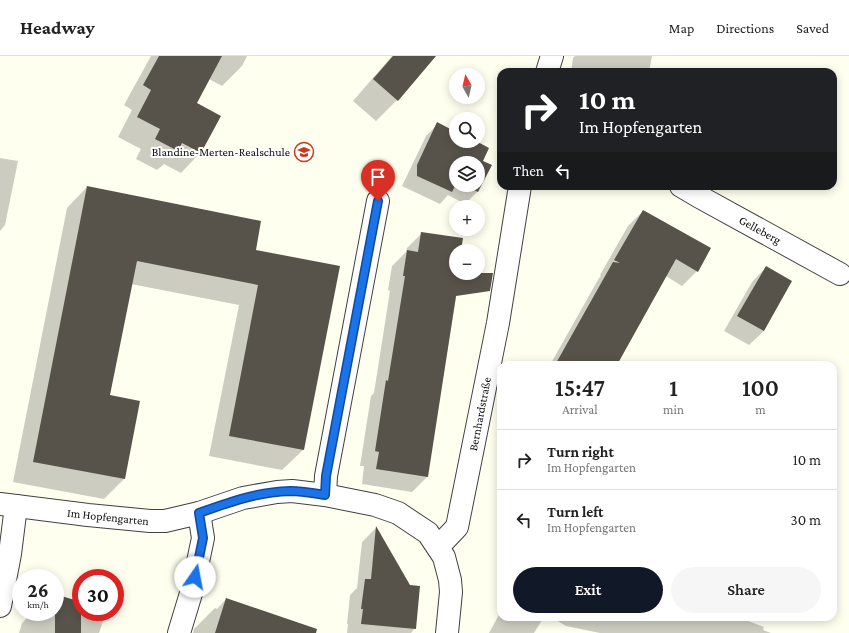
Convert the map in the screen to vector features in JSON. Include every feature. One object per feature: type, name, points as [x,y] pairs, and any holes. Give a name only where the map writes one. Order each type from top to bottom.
[{"type":"street","points":[[548,68],[552,56]]},
{"type":"street","name":"Bernhardstraße","points":[[438,547],[457,527],[498,323],[519,190]]},
{"type":"street","name":"Gelleberg","points":[[688,190],[840,274]]},
{"type":"street","points":[[325,495],[326,476],[378,201]]},
{"type":"street","name":"Im Hopfengarten","points":[[0,606],[10,554],[8,505],[88,515],[165,521],[199,513],[242,498],[260,494],[292,491],[325,495],[375,505],[398,513],[428,533],[438,547]]},
{"type":"street","points":[[178,633],[192,590],[203,538],[199,513]]},
{"type":"street","points":[[438,547],[444,557],[450,580],[451,592],[447,633]]},
{"type":"building","points":[[159,56],[222,56],[197,103],[221,116],[201,153],[182,143],[178,151],[155,139],[160,129],[137,117],[151,90],[143,85]]},
{"type":"building","points":[[393,56],[436,56],[398,101],[373,79]]},
{"type":"building","points":[[437,122],[449,128],[449,148],[485,148],[485,146],[489,148],[485,157],[449,156],[449,191],[417,176],[417,165]]},
{"type":"building","points":[[485,162],[492,165],[485,178]]},
{"type":"building","points":[[87,186],[261,221],[256,250],[340,266],[304,450],[229,436],[258,285],[137,261],[110,395],[140,401],[125,479],[33,462]]},
{"type":"building","points":[[643,210],[711,248],[698,272],[676,259],[619,361],[557,361],[613,262],[620,263],[614,260]]},
{"type":"building","points":[[421,232],[463,238],[462,244],[449,244],[449,280],[485,280],[485,273],[493,273],[490,291],[456,296],[428,477],[376,469],[379,452],[375,451],[405,276],[403,276],[407,250],[418,252]]},
{"type":"building","points":[[766,266],[792,281],[764,331],[737,316]]},
{"type":"building","points":[[376,526],[410,585],[420,586],[416,629],[361,624],[363,609],[361,609],[365,579],[371,579]]},
{"type":"building","points":[[64,597],[72,599],[72,621],[81,621],[81,633],[55,633],[55,621],[64,621]]},
{"type":"building","points":[[226,598],[317,629],[316,633],[215,633]]},
{"type":"place","name":"Blandine-Merten-Realschule","points":[[304,152]]},
{"type":"route","points":[[195,577],[203,538],[199,513],[242,498],[260,494],[292,491],[325,495],[326,476],[378,201]]}]
